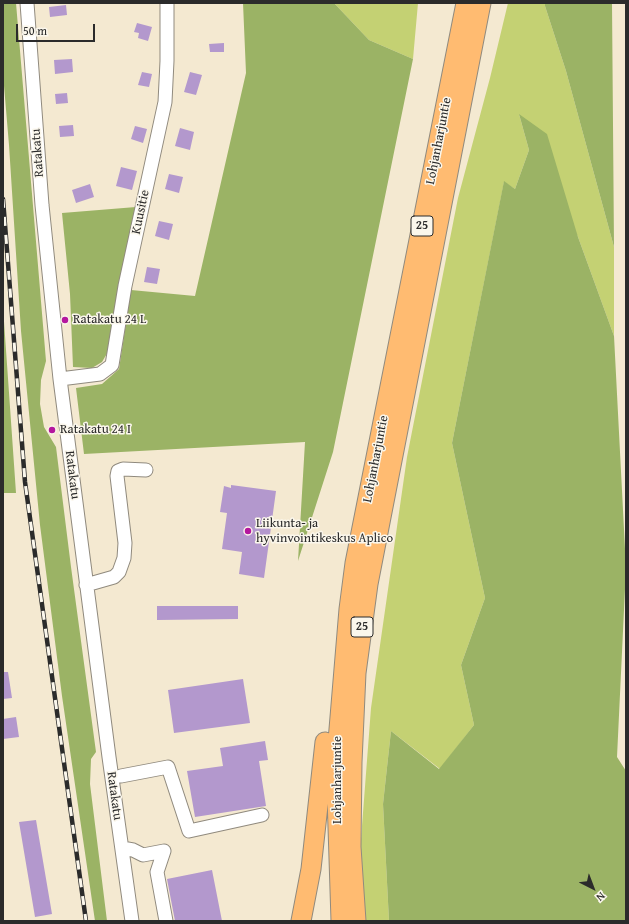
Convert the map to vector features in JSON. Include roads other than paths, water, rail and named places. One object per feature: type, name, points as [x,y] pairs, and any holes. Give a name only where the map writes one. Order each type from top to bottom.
[{"type":"highway","points":[[455,99],[456,3]]},
{"type":"highway","name":"Lohjanharjuntie","points":[[356,921],[351,839],[352,762],[356,673],[368,584],[455,99],[466,3]]},
{"type":"highway","name":"Lohjanharjuntie","points":[[341,921],[336,765],[349,609],[355,563],[455,99],[481,3]]},
{"type":"highway","points":[[455,99],[493,3]]},
{"type":"highway","points":[[301,921],[311,868],[336,643],[349,609]]},
{"type":"street","name":"Ratakatu","points":[[27,3],[42,205],[60,379],[86,585],[132,921]]},
{"type":"street","name":"Kuusitie","points":[[60,379],[100,374],[112,365],[125,286],[165,102],[167,3]]},
{"type":"street","points":[[86,585],[114,577],[119,572],[124,558],[125,543],[117,476],[118,471],[123,469],[146,470]]},
{"type":"street","points":[[121,776],[168,767],[189,831],[262,815]]},
{"type":"street","points":[[122,848],[133,850],[143,855],[164,851],[157,872],[166,921]]},
{"type":"railway","points":[[3,199],[25,482],[86,921]]},
{"type":"place","name":"Ratakatu 24 L","points":[[65,320]]},
{"type":"place","name":"Ratakatu 24 I","points":[[52,430]]},
{"type":"place","name":"Liikunta- ja hyvinvointikeskus Aplico","points":[[248,531]]}]
